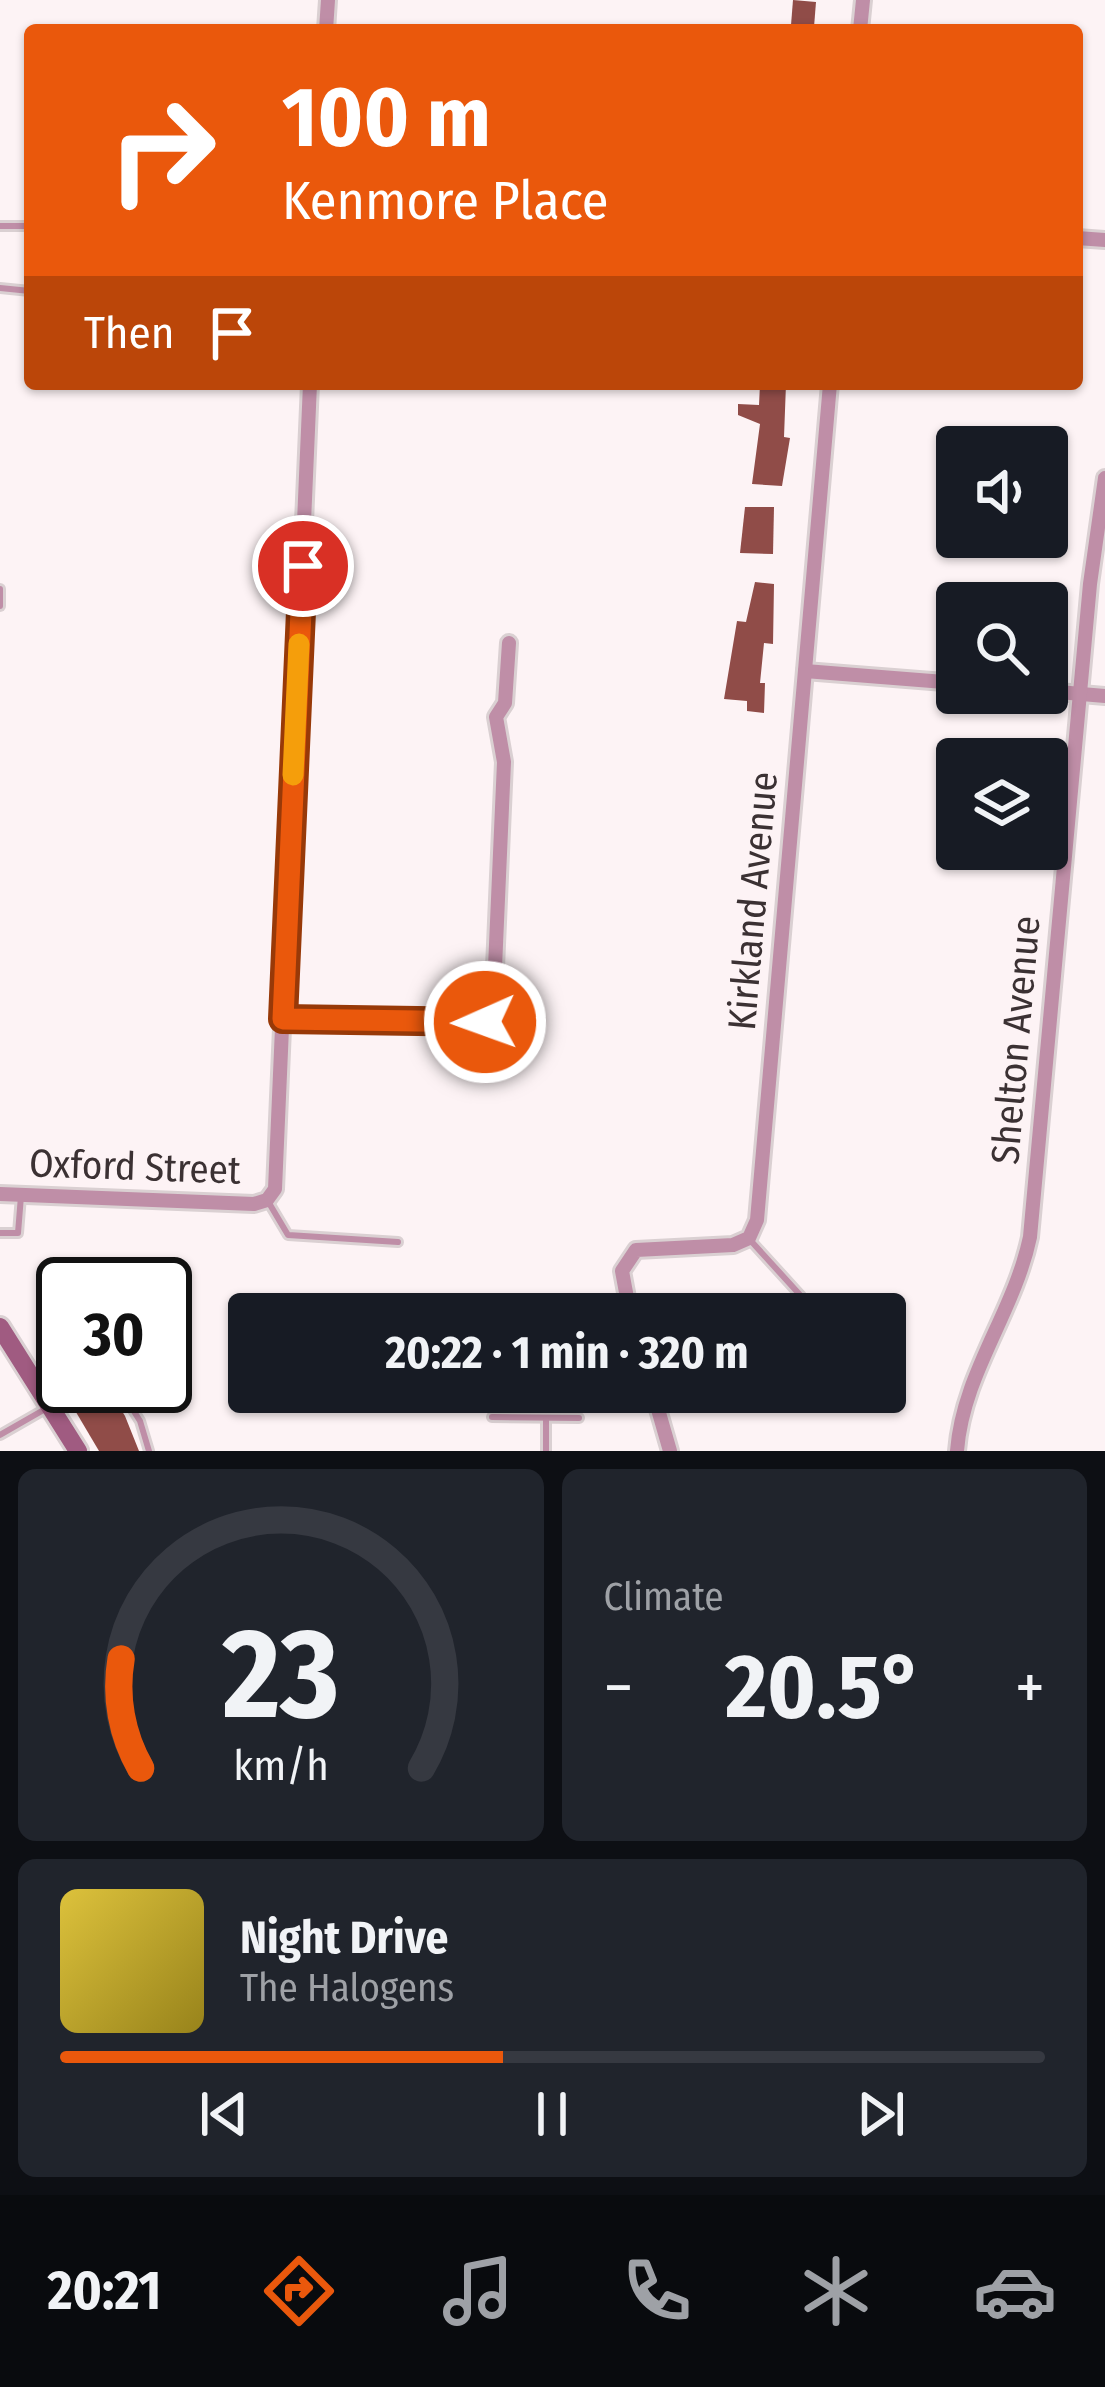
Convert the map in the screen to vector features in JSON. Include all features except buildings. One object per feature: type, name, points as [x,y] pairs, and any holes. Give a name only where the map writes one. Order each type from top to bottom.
[{"type":"street","points":[[267,1200],[276,1182],[310,390]]},
{"type":"street","name":"Kirkland Avenue","points":[[749,1238],[757,1220],[829,390]]},
{"type":"street","name":"Shelton Avenue","points":[[957,1451],[969,1385],[1006,1315],[1030,1237],[1079,694],[1105,478]]},
{"type":"street","points":[[283,1019],[469,1026],[485,1022],[493,1012],[504,762],[496,717],[505,703],[509,643]]},
{"type":"street","points":[[805,670],[936,681]]},
{"type":"street","points":[[1068,693],[1105,696]]},
{"type":"street","name":"Oxford Street","points":[[0,1195],[254,1204],[267,1200]]},
{"type":"street","points":[[626,1293],[622,1271],[636,1250],[734,1245],[749,1238]]},
{"type":"street","points":[[0,1327],[36,1384]]},
{"type":"street","points":[[54,1413],[78,1451]]},
{"type":"street","points":[[658,1413],[670,1451]]},
{"type":"lane","points":[[0,589],[0,606]]},
{"type":"lane","points":[[0,1233],[19,1233],[21,1195]]},
{"type":"lane","points":[[267,1200],[288,1235],[398,1242]]},
{"type":"lane","points":[[749,1238],[798,1293]]},
{"type":"lane","points":[[0,1435],[36,1408]]},
{"type":"lane","points":[[135,1413],[149,1451]]},
{"type":"lane","points":[[492,1417],[579,1418]]},
{"type":"lane","points":[[546,1417],[546,1451]]},
{"type":"slow traffic","points":[[293,775],[299,644]]},
{"type":"route","points":[[303,566],[283,1019],[469,1026],[485,1022]]}]
